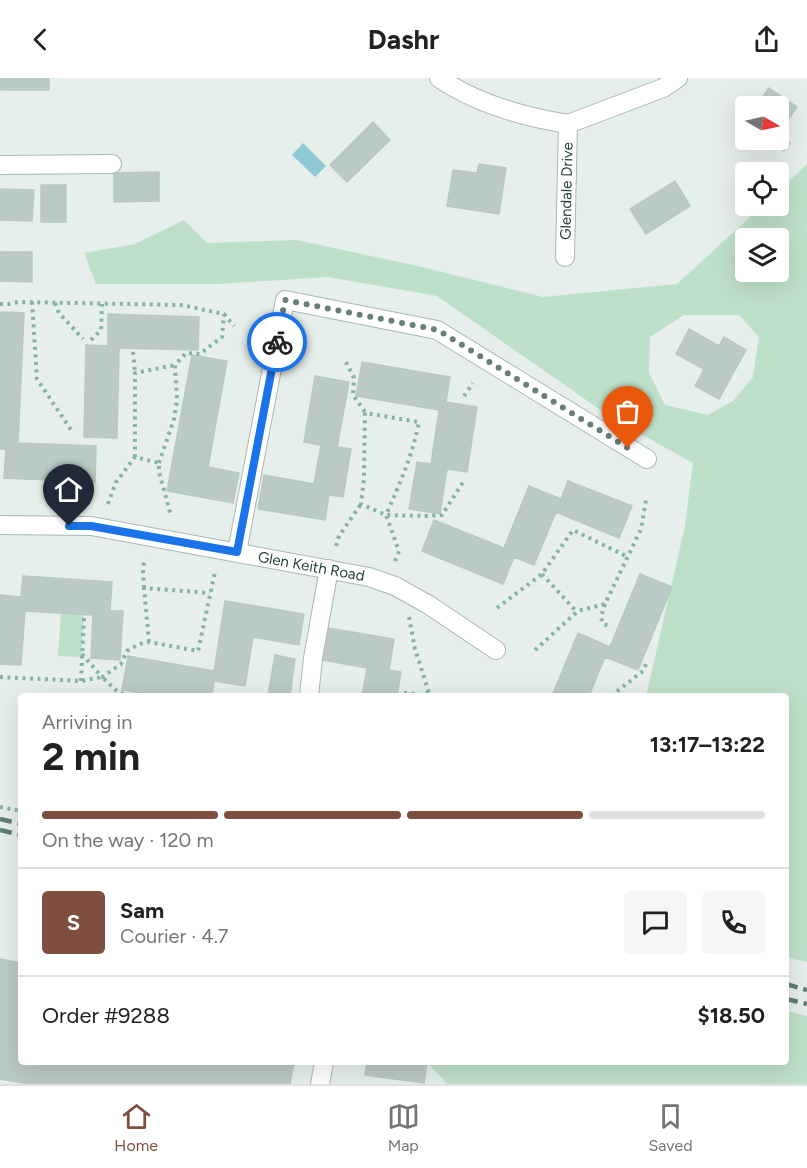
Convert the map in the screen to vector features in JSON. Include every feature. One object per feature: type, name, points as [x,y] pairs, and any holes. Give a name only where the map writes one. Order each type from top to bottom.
[{"type":"street","points":[[439,78],[465,94],[490,105],[568,124],[663,88],[678,78]]},
{"type":"street","name":"Glendale Drive","points":[[565,257],[568,124]]},
{"type":"street","points":[[0,165],[112,164]]},
{"type":"street","points":[[237,552],[285,300],[438,330],[647,459]]},
{"type":"street","name":"Glen Keith Road","points":[[0,525],[91,526],[369,577],[394,586],[429,604],[496,650]]},
{"type":"street","points":[[309,693],[313,658],[329,569]]},
{"type":"street","points":[[320,1084],[323,1065]]},
{"type":"path","points":[[32,302],[37,379],[71,430]]},
{"type":"path","points":[[0,304],[32,302],[181,305],[224,314],[234,326]]},
{"type":"path","points":[[55,303],[59,313],[83,339]]},
{"type":"path","points":[[91,340],[101,330],[102,304]]},
{"type":"path","points":[[135,373],[175,365],[186,353],[200,354],[222,337],[224,314]]},
{"type":"path","points":[[108,504],[116,482],[135,457],[133,352]]},
{"type":"path","points":[[336,546],[339,536],[361,504],[364,478],[365,413],[353,395],[354,378],[346,362]]},
{"type":"path","points":[[171,516],[159,472],[159,463],[174,419],[177,400],[175,365]]},
{"type":"path","points":[[464,396],[472,383]]},
{"type":"path","points":[[365,413],[419,422],[409,464],[386,515],[399,551],[395,561]]},
{"type":"path","points":[[135,457],[159,463]]},
{"type":"path","points":[[361,504],[386,515],[442,515],[465,479]]},
{"type":"path","points":[[609,626],[603,624],[604,604],[641,529],[646,500]]},
{"type":"path","points":[[497,608],[542,574],[573,530],[628,557]]},
{"type":"path","points":[[145,558],[143,569],[149,642]]},
{"type":"path","points":[[0,677],[81,681],[102,677],[121,664],[127,651],[139,644],[149,642],[198,651],[215,572]]},
{"type":"path","points":[[542,574],[576,611]]},
{"type":"path","points":[[144,588],[210,593]]},
{"type":"path","points":[[535,650],[576,611],[604,604]]},
{"type":"path","points":[[409,617],[415,649],[430,693]]},
{"type":"path","points":[[81,681],[84,618]]},
{"type":"path","points":[[82,654],[119,693]]},
{"type":"path","points":[[615,693],[643,671],[648,662]]},
{"type":"path","points":[[0,807],[18,810]]},
{"type":"green space","points":[[807,164],[807,962],[789,958],[789,693],[647,693],[685,526],[693,463],[612,418],[437,296],[328,277],[218,284],[96,284],[84,253],[135,244],[184,220],[207,243],[297,240],[422,267],[543,297],[677,284],[735,231],[735,282],[789,282],[789,228],[738,228],[751,216],[789,216],[789,181]],"holes":[[[684,315],[739,315],[759,337],[753,377],[733,401],[708,415],[665,405],[649,373],[650,337]]]},
{"type":"green space","points":[[61,613],[84,615],[81,657],[58,656]]},
{"type":"green space","points":[[789,1012],[807,1016],[807,1084],[447,1084],[430,1065],[789,1065]]},
{"type":"water","points":[[303,143],[326,166],[315,177],[292,155]]},
{"type":"building","points":[[0,78],[49,78],[49,90],[0,90]]},
{"type":"building","points":[[769,88],[781,96],[763,96]]},
{"type":"building","points":[[789,102],[797,107],[789,118]]},
{"type":"building","points":[[373,122],[390,140],[347,182],[330,165]]},
{"type":"building","points":[[479,164],[506,168],[499,214],[447,206],[453,170],[477,173]]},
{"type":"building","points":[[159,172],[159,201],[114,202],[114,173]]},
{"type":"building","points":[[675,181],[690,206],[646,234],[630,209]]},
{"type":"building","points":[[41,185],[66,185],[66,222],[41,222]]},
{"type":"building","points":[[0,189],[34,190],[32,221],[0,220]]},
{"type":"building","points":[[0,252],[32,252],[32,282],[0,281]]},
{"type":"building","points":[[0,312],[24,313],[18,443],[96,446],[95,482],[4,478],[6,449],[0,449]]},
{"type":"building","points":[[108,314],[199,317],[198,350],[119,348],[117,438],[84,437],[86,345],[108,346]]},
{"type":"building","points":[[689,329],[719,346],[724,337],[746,350],[719,399],[695,386],[704,369],[676,354]]},
{"type":"building","points":[[192,355],[227,361],[208,467],[239,473],[233,503],[167,491]]},
{"type":"building","points":[[362,362],[450,377],[446,402],[477,407],[467,472],[447,469],[440,514],[409,509],[417,462],[431,464],[439,410],[356,396]]},
{"type":"building","points":[[315,376],[349,382],[337,447],[351,449],[343,497],[329,495],[325,520],[258,509],[264,475],[314,484],[321,445],[304,442]]},
{"type":"building","points":[[568,481],[632,506],[619,538],[556,512],[534,565],[514,557],[503,584],[422,551],[434,520],[504,548],[529,486],[561,499]]},
{"type":"building","points":[[640,574],[672,587],[638,670],[605,657],[590,693],[553,693],[578,633],[610,647]]},
{"type":"building","points":[[23,576],[112,582],[110,611],[123,611],[120,660],[91,658],[93,615],[25,611],[21,665],[0,664],[0,595],[21,597]]},
{"type":"building","points":[[225,601],[304,614],[299,645],[253,637],[245,686],[214,681],[212,693],[140,693],[122,690],[128,656],[214,671]]},
{"type":"building","points":[[328,628],[394,639],[389,670],[401,672],[398,693],[363,693],[367,668],[322,660]]},
{"type":"building","points":[[275,655],[295,659],[290,693],[269,693]]},
{"type":"building","points":[[0,959],[18,962],[18,1065],[293,1065],[290,1084],[29,1084],[0,1079]]},
{"type":"building","points":[[367,1065],[427,1065],[424,1083],[365,1075]]},
{"type":"railway","points":[[0,819],[18,823]]},
{"type":"railway","points":[[0,830],[18,834]]},
{"type":"railway","points":[[789,985],[807,990]]},
{"type":"railway","points":[[789,1000],[807,1004]]},
{"type":"way so far","points":[[277,342],[285,300],[438,330],[628,448]]},
{"type":"route","points":[[69,526],[91,526],[237,552],[277,342]]}]
